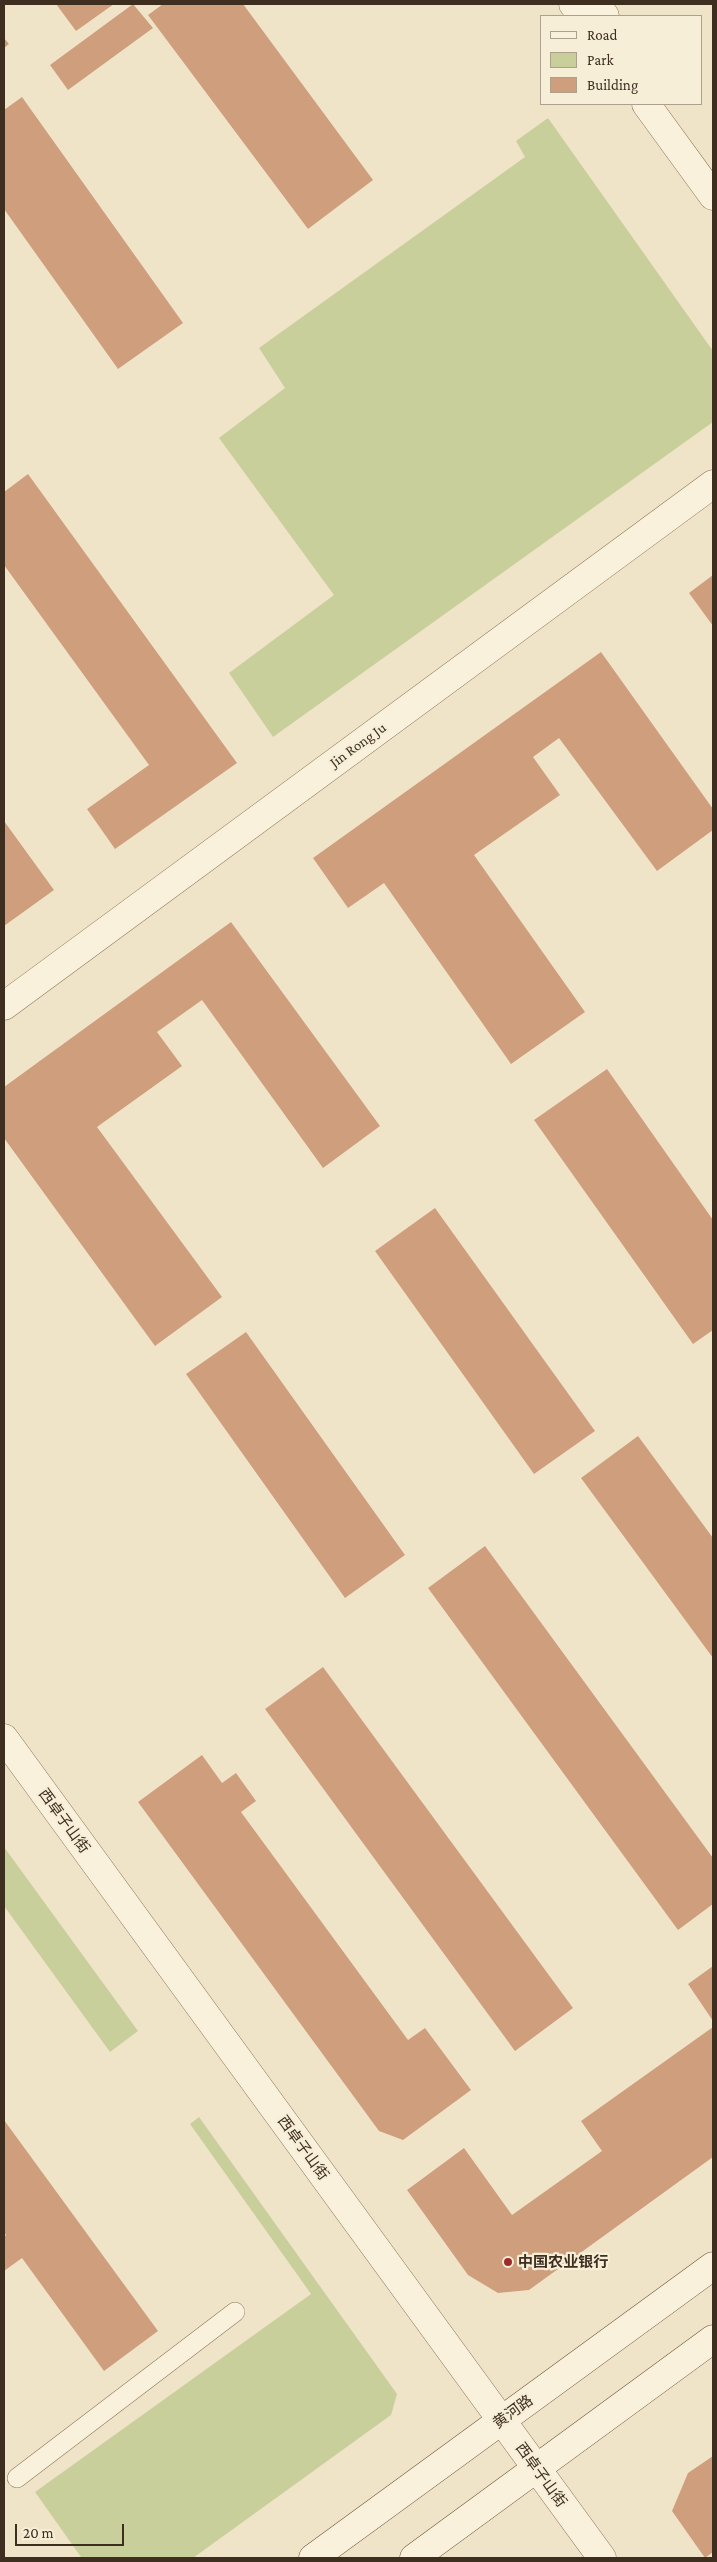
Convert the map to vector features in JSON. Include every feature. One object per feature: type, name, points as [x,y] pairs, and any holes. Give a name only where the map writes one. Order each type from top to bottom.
[{"type":"street","points":[[573,4],[581,15]]},
{"type":"street","points":[[596,4],[604,15]]},
{"type":"street","points":[[647,105],[713,196]]},
{"type":"street","points":[[671,105],[713,163]]},
{"type":"street","name":"Jin Rong Ju","points":[[4,1006],[713,484]]},
{"type":"street","name":"西卓子山街","points":[[4,1738],[602,2558]]},
{"type":"street","name":"黄河路","points":[[313,2558],[713,2266]]},
{"type":"street","points":[[414,2558],[713,2339]]},
{"type":"lane","points":[[17,2478],[235,2312]]},
{"type":"green space","points":[[548,118],[713,351],[713,422],[273,737],[229,673],[334,595],[219,438],[285,388],[259,348],[525,157],[516,141]]},
{"type":"green space","points":[[4,1847],[138,2031],[110,2052],[4,1906]]},
{"type":"green space","points":[[199,2117],[397,2394],[391,2415],[193,2558],[80,2558],[35,2492],[311,2294],[190,2124]]},
{"type":"building","points":[[56,4],[114,4],[76,31]]},
{"type":"building","points":[[133,4],[153,28],[68,90],[50,65]]},
{"type":"building","points":[[163,4],[243,4],[373,180],[308,229],[148,15]]},
{"type":"building","points":[[4,38],[9,44],[4,48]]},
{"type":"building","points":[[22,97],[183,323],[118,369],[4,209],[4,110]]},
{"type":"building","points":[[28,474],[237,763],[115,849],[87,809],[149,765],[4,565],[4,492]]},
{"type":"building","points":[[713,575],[713,626],[689,593]]},
{"type":"building","points":[[601,652],[713,809],[713,830],[657,871],[559,738],[533,757],[560,795],[474,855],[585,1012],[511,1064],[384,883],[348,908],[313,858]]},
{"type":"building","points":[[4,821],[54,890],[4,926]]},
{"type":"building","points":[[231,922],[380,1126],[323,1168],[202,1000],[157,1032],[182,1066],[97,1127],[222,1297],[155,1346],[4,1138],[4,1087]]},
{"type":"building","points":[[607,1069],[713,1220],[713,1330],[693,1344],[534,1120]]},
{"type":"building","points":[[435,1208],[595,1431],[534,1474],[375,1251]]},
{"type":"building","points":[[246,1332],[405,1555],[345,1598],[186,1374]]},
{"type":"building","points":[[638,1436],[713,1538],[713,1658],[581,1478]]},
{"type":"building","points":[[485,1546],[713,1858],[713,1904],[678,1930],[428,1588]]},
{"type":"building","points":[[323,1667],[573,2008],[515,2051],[265,1709]]},
{"type":"building","points":[[202,1755],[222,1783],[236,1773],[256,1801],[241,1812],[408,2040],[425,2028],[471,2090],[403,2140],[379,2131],[138,1802]]},
{"type":"building","points":[[713,1966],[713,2021],[688,1984]]},
{"type":"building","points":[[713,2027],[713,2157],[529,2290],[498,2293],[468,2275],[407,2190],[464,2148],[512,2215],[602,2151],[581,2121]]},
{"type":"building","points":[[4,2120],[158,2331],[104,2371],[22,2258],[4,2271],[4,2237],[6,2235],[4,2232]]},
{"type":"building","points":[[713,2456],[713,2552],[705,2558],[672,2511],[688,2473]]},
{"type":"place","name":"中国农业银行","points":[[508,2262]]}]
